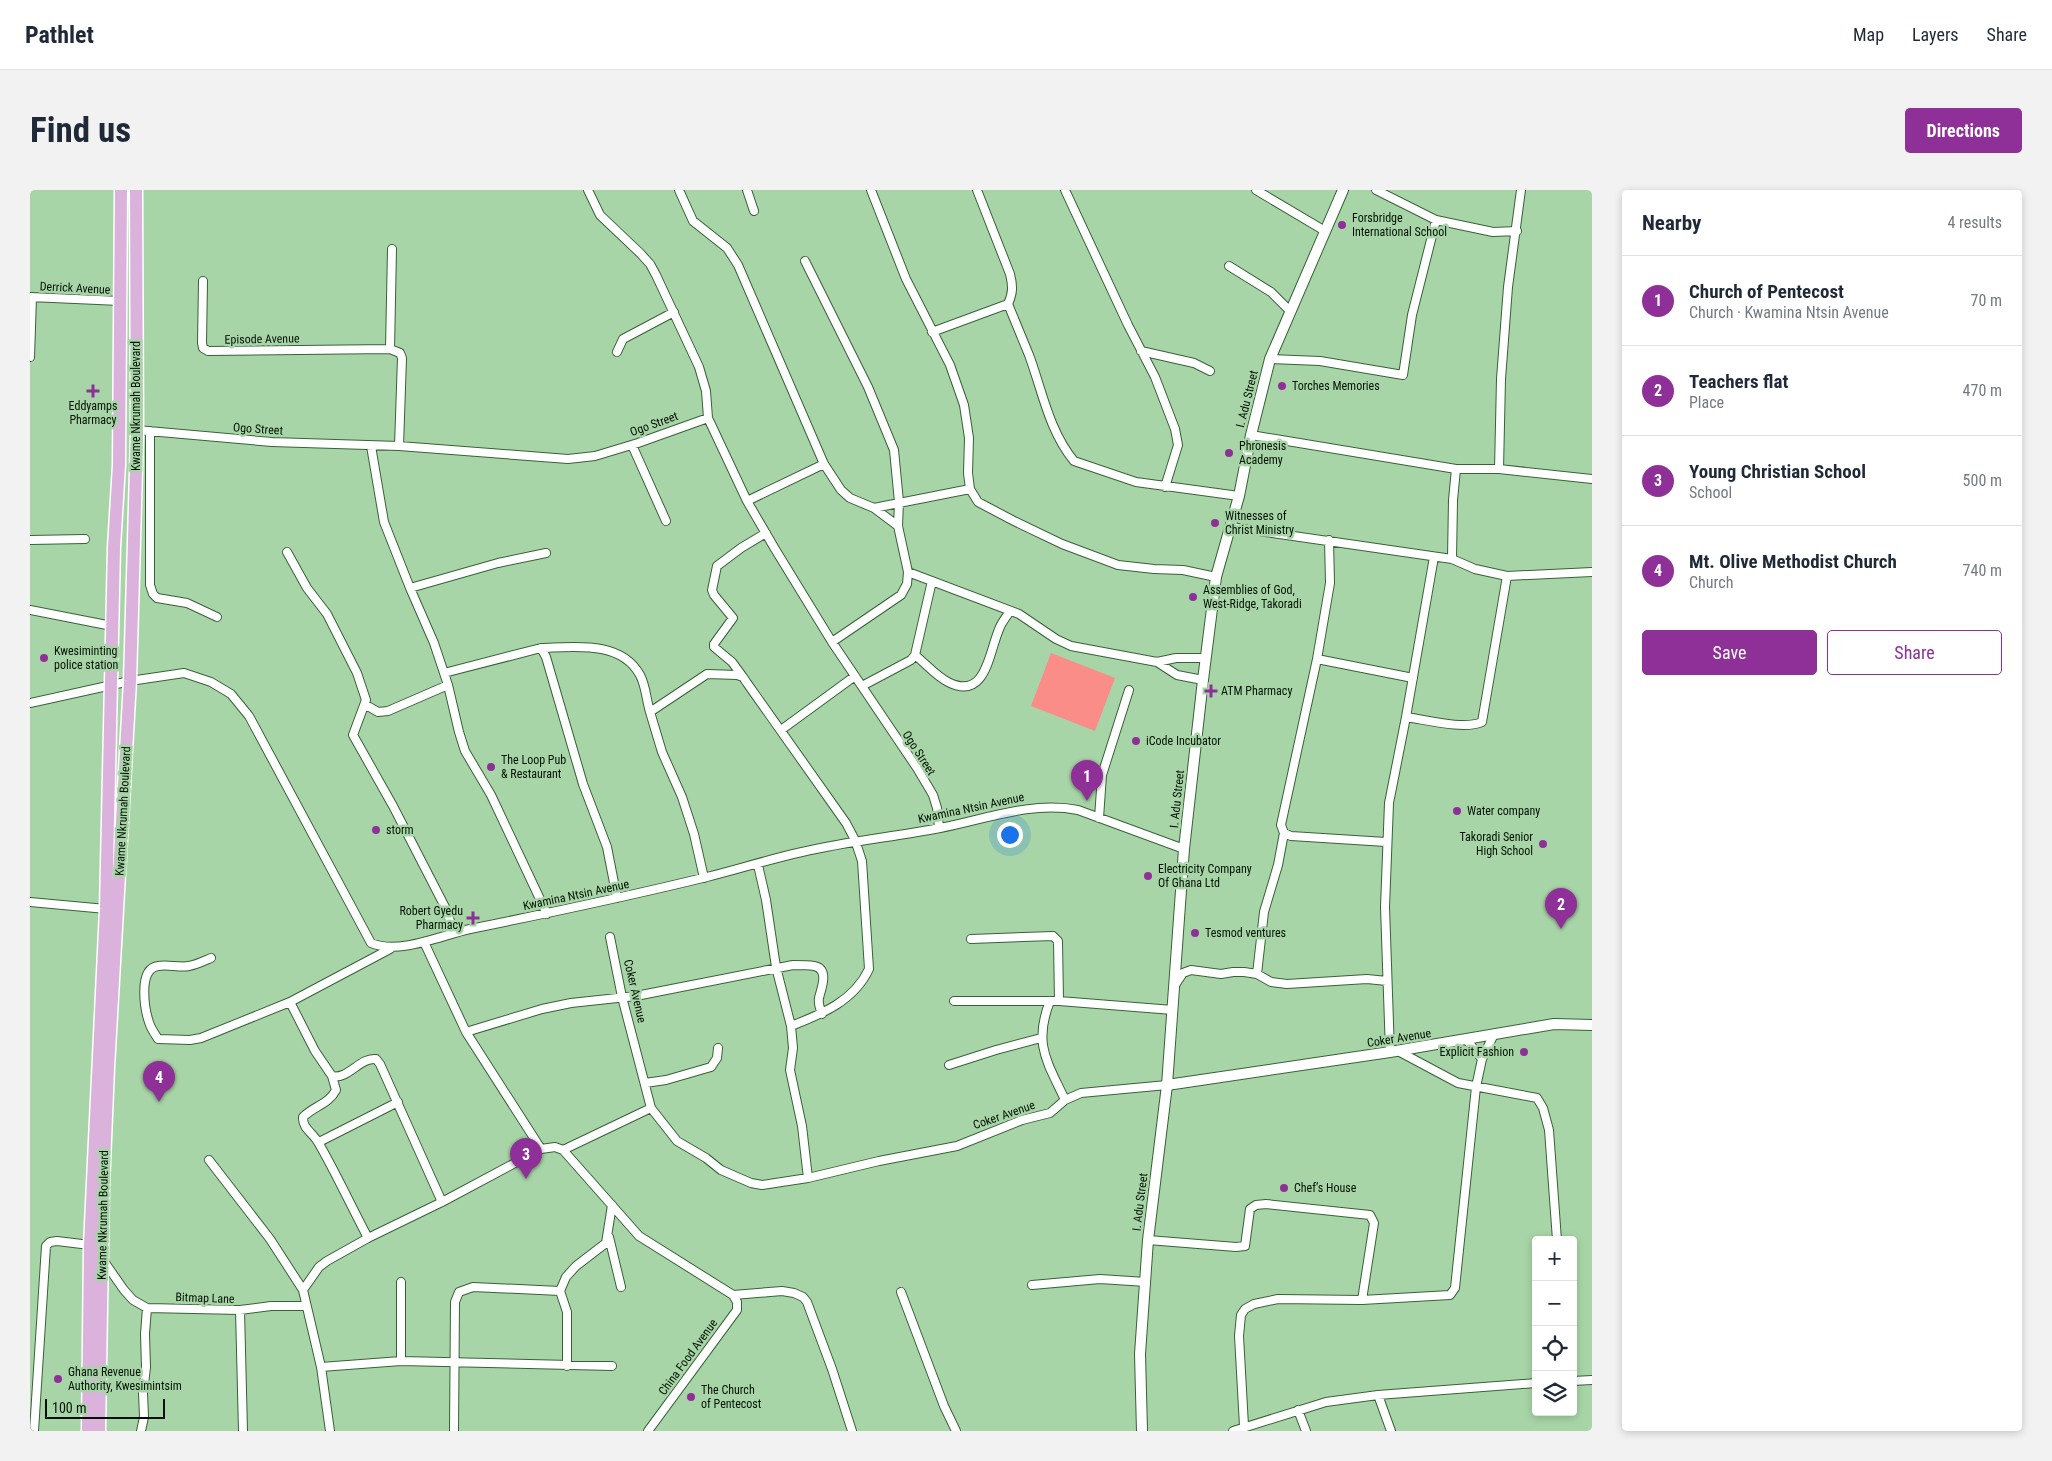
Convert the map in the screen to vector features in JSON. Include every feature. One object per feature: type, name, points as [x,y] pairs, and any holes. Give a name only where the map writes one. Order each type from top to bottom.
[{"type":"highway","name":"Kwame Nkrumah Boulevard","points":[[88,1431],[90,1246],[106,909],[114,547],[119,465],[120,190]]},
{"type":"highway","name":"Kwame Nkrumah Boulevard","points":[[99,1431],[108,1068],[130,681],[137,430],[136,190]]},
{"type":"street","points":[[588,190],[600,215],[650,264],[674,312],[704,383],[708,418]]},
{"type":"street","points":[[679,190],[693,221],[726,248],[738,265],[824,464],[841,490],[850,498],[874,508],[898,526]]},
{"type":"street","points":[[747,190],[754,211]]},
{"type":"street","points":[[871,190],[906,279],[950,365],[964,405],[969,438],[968,473],[970,489],[978,502],[1062,544],[1118,565],[1183,570],[1216,577]]},
{"type":"street","points":[[932,332],[1008,304],[1012,296],[1013,286],[977,190]]},
{"type":"street","points":[[1065,190],[1155,377],[1178,438],[1176,454],[1165,487]]},
{"type":"street","points":[[1256,190],[1325,231]]},
{"type":"street","name":"I. Adu Street","points":[[1142,1431],[1140,1354],[1148,1240],[1167,1085],[1184,849],[1216,577],[1239,496],[1251,435],[1270,359],[1343,190]]},
{"type":"street","points":[[1376,190],[1436,220],[1493,232],[1517,231]]},
{"type":"street","points":[[1499,470],[1500,379],[1508,287],[1522,190]]},
{"type":"street","points":[[1270,359],[1320,361],[1403,375],[1412,315],[1436,220]]},
{"type":"street","points":[[392,249],[390,349],[400,353],[402,358],[399,446]]},
{"type":"street","points":[[805,261],[868,387],[894,450],[898,526],[908,572],[907,584],[901,595],[832,642]]},
{"type":"street","points":[[1228,266],[1271,292],[1290,312]]},
{"type":"street","name":"Episode Avenue","points":[[203,281],[202,343],[203,348],[208,351],[390,349]]},
{"type":"street","name":"Derrick Avenue","points":[[31,297],[120,301]]},
{"type":"street","points":[[30,356],[31,297]]},
{"type":"street","points":[[1008,304],[1029,355],[1055,428],[1067,453],[1074,461],[1136,482],[1239,496]]},
{"type":"street","points":[[617,352],[623,339],[674,312]]},
{"type":"street","points":[[1142,351],[1194,363],[1210,371]]},
{"type":"street","name":"Ogo Street","points":[[137,430],[272,442],[399,446],[568,459],[595,456],[708,418],[747,501],[766,533],[832,642],[933,795],[937,808],[939,828]]},
{"type":"street","points":[[150,431],[150,585],[153,594],[157,598],[187,604],[217,617]]},
{"type":"street","points":[[1251,435],[1456,469],[1499,470],[1592,479]]},
{"type":"street","points":[[632,445],[666,521]]},
{"type":"street","points":[[371,446],[384,522],[434,643],[448,685],[465,751],[491,795],[548,914]]},
{"type":"street","points":[[747,501],[824,464]]},
{"type":"street","points":[[1452,559],[1452,500],[1456,469]]},
{"type":"street","points":[[874,508],[970,489]]},
{"type":"street","points":[[1231,527],[1452,559],[1475,569],[1507,576],[1592,572]]},
{"type":"street","points":[[766,533],[741,548],[717,566],[712,587],[714,595],[733,618],[714,647],[732,662],[846,823],[855,840],[862,861],[869,969],[866,976],[845,1001],[822,1014],[791,1026]]},
{"type":"street","points":[[30,540],[86,539]]},
{"type":"street","points":[[1257,974],[1264,912],[1278,865],[1284,833],[1281,825],[1316,660],[1330,583],[1329,540]]},
{"type":"street","points":[[287,552],[307,588],[327,614],[352,664],[366,700],[366,705],[354,727],[353,734],[393,806],[445,907],[454,932]]},
{"type":"street","points":[[410,588],[498,563],[546,553]]},
{"type":"street","points":[[1434,557],[1389,803],[1385,907],[1387,980],[1394,1051],[1448,1079],[1476,1087],[1537,1098],[1541,1102],[1549,1130],[1557,1236]]},
{"type":"street","points":[[908,572],[1019,614],[1056,639],[1071,646],[1158,662],[1176,658],[1206,658]]},
{"type":"street","points":[[1406,717],[1448,724],[1478,724],[1482,722],[1507,576]]},
{"type":"street","points":[[862,686],[906,662],[914,655],[932,581]]},
{"type":"street","points":[[30,610],[112,626]]},
{"type":"street","points":[[914,655],[948,682],[966,687],[973,685],[980,679],[988,666],[1000,627],[1010,611]]},
{"type":"street","points":[[444,673],[541,648],[599,648],[612,651],[634,666],[644,686],[645,696],[662,752],[682,797],[694,834],[704,878]]},
{"type":"street","points":[[541,648],[546,657],[583,784],[607,847],[617,898]]},
{"type":"street","points":[[1316,660],[1413,678]]},
{"type":"street","points":[[1158,662],[1177,675],[1203,680]]},
{"type":"street","name":"Kwamina Ntsin Avenue","points":[[30,703],[111,684],[184,673],[211,682],[231,694],[249,716],[371,943],[381,947],[424,942],[454,932],[548,914],[758,865],[800,852],[855,840],[939,828],[1032,807],[1061,807],[1099,818],[1184,849]]},
{"type":"street","points":[[650,712],[707,674],[737,675],[742,677]]},
{"type":"street","points":[[780,730],[855,676]]},
{"type":"street","points":[[366,705],[378,712],[388,712],[448,685]]},
{"type":"street","points":[[1099,818],[1102,775],[1128,690]]},
{"type":"street","points":[[1284,833],[1291,836],[1386,842]]},
{"type":"street","points":[[758,865],[766,900],[776,967],[791,1026],[793,1048],[790,1070],[802,1126],[808,1178]]},
{"type":"street","points":[[30,902],[106,909]]},
{"type":"street","points":[[970,939],[1054,936],[1058,942],[1059,1001]]},
{"type":"street","name":"Coker Avenue","points":[[610,937],[622,997],[651,1108],[677,1142],[736,1177],[762,1185],[808,1178],[879,1161],[957,1146],[1022,1120],[1050,1113],[1065,1100],[1081,1093],[1167,1085],[1394,1051],[1554,1024],[1592,1025]]},
{"type":"street","points":[[424,942],[466,1032],[541,1149]]},
{"type":"street","points":[[211,958],[189,966],[156,966],[150,969],[145,976],[146,1014],[150,1027],[158,1039],[190,1040],[201,1038],[256,1014],[290,1002],[393,947]]},
{"type":"street","points":[[466,1032],[552,1007],[636,996],[776,967],[794,965],[816,966],[823,974],[824,984],[819,999],[822,1014]]},
{"type":"street","points":[[1175,985],[1183,973],[1192,970],[1221,974],[1233,972],[1257,974],[1271,982],[1288,984],[1367,979],[1387,980]]},
{"type":"street","points":[[1050,1001],[1044,1014],[1041,1038],[1045,1059],[1065,1100]]},
{"type":"street","points":[[954,1002],[1059,1001],[1173,1010]]},
{"type":"street","points":[[290,1002],[315,1051],[332,1076],[336,1090],[334,1095],[326,1102],[303,1116],[305,1127],[319,1142],[368,1238]]},
{"type":"street","points":[[1244,1426],[1239,1336],[1241,1315],[1245,1309],[1254,1304],[1278,1299],[1362,1300],[1450,1295],[1455,1288],[1476,1087],[1482,1059],[1494,1034]]},
{"type":"street","points":[[949,1065],[1041,1038]]},
{"type":"street","points":[[1466,1039],[1482,1059]]},
{"type":"street","points":[[645,1083],[666,1080],[711,1067],[717,1058],[718,1048]]},
{"type":"street","points":[[332,1076],[336,1077],[345,1073],[370,1058],[376,1059],[391,1086],[442,1202]]},
{"type":"street","points":[[319,1142],[398,1102]]},
{"type":"street","points":[[563,1150],[651,1108]]},
{"type":"street","points":[[303,1290],[319,1267],[327,1260],[541,1149],[555,1147],[563,1150],[639,1236],[733,1295],[782,1291],[794,1292],[803,1297],[807,1302],[827,1355],[852,1431]]},
{"type":"street","points":[[210,1160],[270,1239],[303,1290],[321,1367],[330,1431]]},
{"type":"street","points":[[1148,1240],[1236,1247],[1246,1246],[1250,1209],[1256,1204],[1370,1216],[1374,1223],[1362,1300]]},
{"type":"street","points":[[567,1366],[567,1312],[560,1291],[566,1278],[576,1266],[603,1247],[608,1235],[612,1205]]},
{"type":"street","points":[[608,1235],[620,1287]]},
{"type":"street","points":[[34,1431],[46,1246],[50,1242],[57,1241],[90,1246]]},
{"type":"street","points":[[102,1258],[124,1290],[133,1300],[147,1308],[145,1334],[146,1367],[143,1392],[144,1417],[141,1431]]},
{"type":"street","points":[[1032,1285],[1100,1278],[1146,1282]]},
{"type":"street","points":[[400,1361],[401,1282]]},
{"type":"street","points":[[454,1431],[456,1302],[459,1292],[473,1287],[560,1291]]},
{"type":"street","points":[[901,1292],[944,1406],[956,1431]]},
{"type":"street","name":"China Food Avenue","points":[[648,1431],[737,1310],[737,1302],[733,1295]]},
{"type":"street","points":[[240,1310],[271,1306],[306,1306]]},
{"type":"street","name":"Bitmap Lane","points":[[147,1308],[240,1310],[243,1431]]},
{"type":"street","points":[[321,1367],[400,1361],[612,1366]]},
{"type":"street","points":[[1577,1381],[1592,1380]]},
{"type":"street","points":[[1233,1431],[1326,1402],[1378,1395],[1532,1383]]},
{"type":"street","points":[[1378,1395],[1391,1431]]},
{"type":"street","points":[[1298,1410],[1306,1431]]},
{"type":"shaded area","points":[[1051,653],[1115,678],[1095,731],[1031,706]]},
{"type":"place","name":"Forsbridge International School","points":[[1342,225]]},
{"type":"place","name":"Torches Memories","points":[[1282,386]]},
{"type":"place","name":"Eddyamps Pharmacy","points":[[93,391]]},
{"type":"place","name":"Phronesis Academy","points":[[1229,453]]},
{"type":"place","name":"Witnesses of Christ Ministry","points":[[1215,523]]},
{"type":"place","name":"Assemblies of God, West-Ridge, Takoradi","points":[[1193,597]]},
{"type":"place","name":"Kwesiminting police station","points":[[44,658]]},
{"type":"place","name":"ATM Pharmacy","points":[[1211,691]]},
{"type":"place","name":"iCode Incubator","points":[[1136,741]]},
{"type":"place","name":"The Loop Pub & Restaurant","points":[[491,767]]},
{"type":"place","name":"Church of Pentecost","points":[[1087,801]]},
{"type":"place","name":"Water company","points":[[1457,811]]},
{"type":"place","name":"storm","points":[[376,830]]},
{"type":"place","name":"Takoradi Senior High School","points":[[1543,844]]},
{"type":"place","name":"Electricity Company Of Ghana Ltd","points":[[1148,876]]},
{"type":"place","name":"Robert Gyedu Pharmacy","points":[[473,918]]},
{"type":"place","name":"Teachers flat","points":[[1561,929]]},
{"type":"place","name":"Tesmod ventures","points":[[1195,933]]},
{"type":"place","name":"Explicit Fashion","points":[[1524,1052]]},
{"type":"place","name":"Mt. Olive Methodist Church","points":[[159,1102]]},
{"type":"place","name":"Young Christian School","points":[[526,1179]]},
{"type":"place","name":"Chef’s House","points":[[1284,1188]]},
{"type":"place","name":"Ghana Revenue Authority, Kwesimintsim","points":[[58,1379]]},
{"type":"place","name":"The Church of Pentecost","points":[[691,1397]]}]
